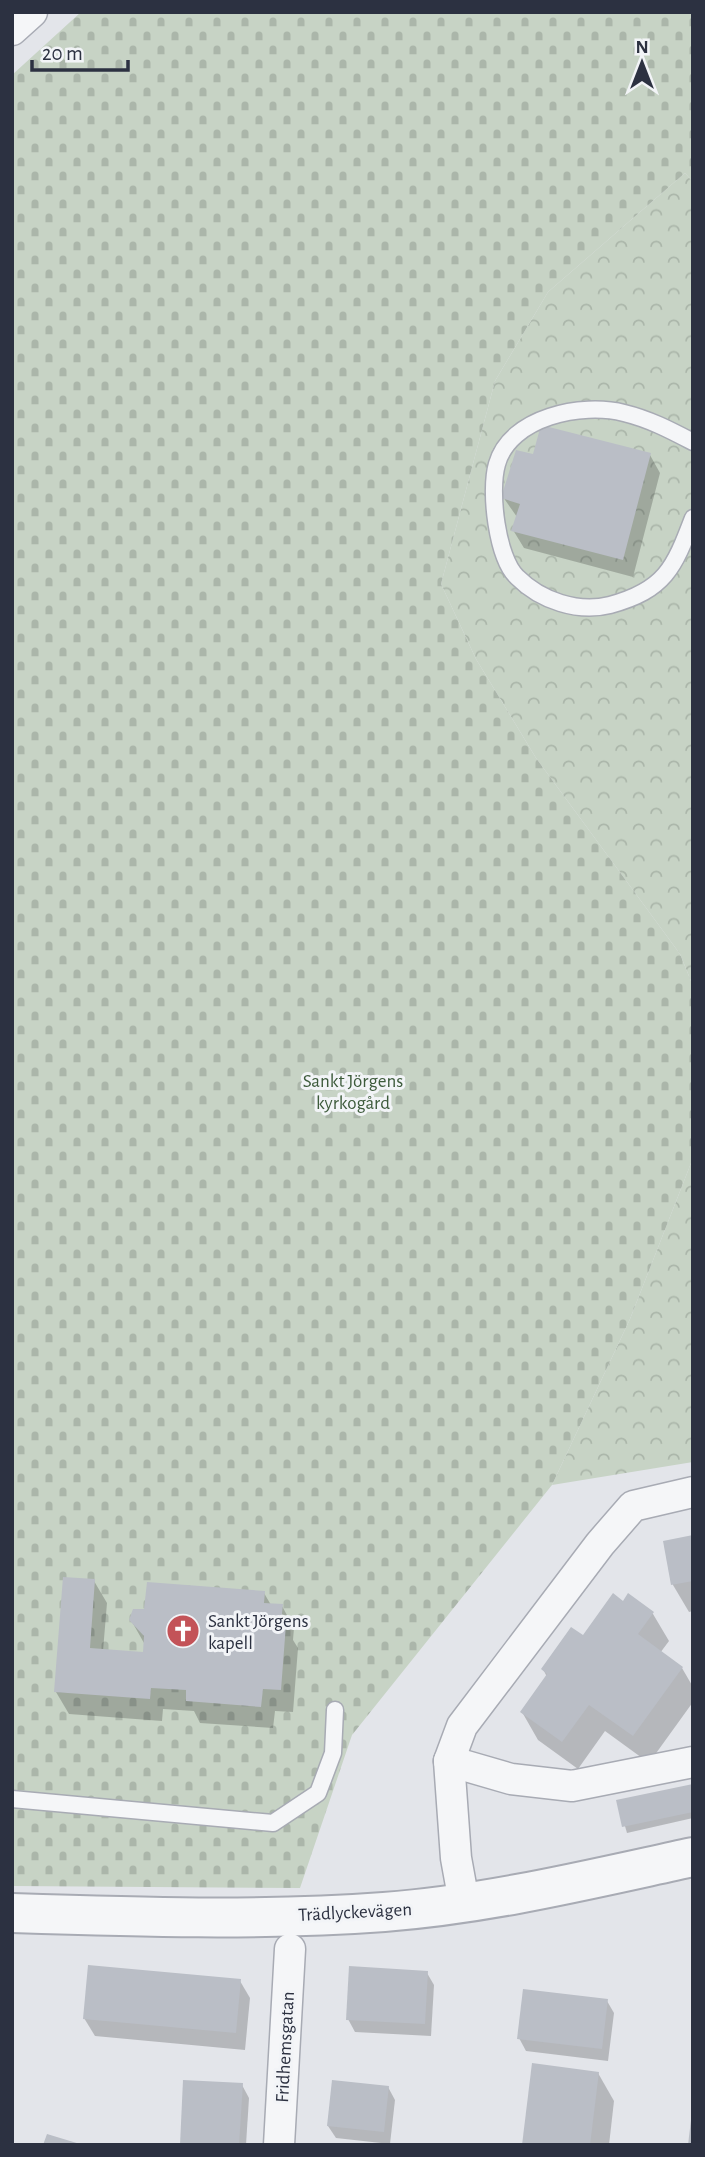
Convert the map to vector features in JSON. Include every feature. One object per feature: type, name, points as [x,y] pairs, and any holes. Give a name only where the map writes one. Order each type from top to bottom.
[{"type":"street","points":[[12,30],[32,12]]},
{"type":"street","points":[[464,1902],[456,1858],[449,1761],[462,1726],[600,1544],[633,1506],[693,1492]]},
{"type":"street","points":[[449,1761],[511,1779],[572,1786],[693,1762]]},
{"type":"street","name":"Trädlyckevägen","points":[[12,1913],[120,1916],[385,1912],[523,1894],[693,1857]]},
{"type":"street","name":"Fridhemsgatan","points":[[279,2145],[290,1949]]},
{"type":"lane","points":[[693,442],[657,423],[621,411],[579,411],[540,418],[514,436],[497,464],[495,498],[499,540],[516,576],[556,603],[599,608],[636,598],[662,582],[693,518]]},
{"type":"lane","points":[[12,1799],[273,1823],[318,1793],[333,1753],[335,1710]]},
{"type":"green space","name":"Sankt Jörgens kyrkogård","points":[[81,12],[693,12],[693,182],[685,173],[548,292],[495,381],[441,584],[476,659],[536,758],[680,954],[693,986],[693,1158],[630,1319],[552,1485],[352,1735],[300,1888],[12,1886],[12,75]]},
{"type":"green space","points":[[685,173],[693,182],[693,986],[680,954],[536,758],[476,659],[441,584],[495,381],[548,292]]},
{"type":"green space","points":[[693,1158],[693,1462],[552,1485],[630,1319]]},
{"type":"building","points":[[541,425],[651,453],[623,560],[511,531],[520,504],[501,498],[516,450],[533,454]]},
{"type":"building","points":[[693,1535],[693,1581],[671,1585],[663,1541]]},
{"type":"building","points":[[63,1577],[95,1579],[90,1648],[143,1652],[144,1636],[129,1620],[133,1609],[144,1609],[147,1582],[265,1591],[264,1603],[283,1604],[281,1623],[286,1624],[281,1690],[263,1689],[261,1707],[186,1701],[186,1690],[151,1688],[150,1699],[54,1692]]},
{"type":"building","points":[[613,1593],[623,1601],[628,1593],[654,1612],[638,1634],[683,1667],[633,1736],[589,1705],[562,1742],[520,1712],[547,1674],[541,1669],[571,1627],[583,1635]]},
{"type":"building","points":[[693,1784],[693,1812],[622,1827],[616,1800]]},
{"type":"building","points":[[88,1965],[241,1979],[236,2033],[83,2019]]},
{"type":"building","points":[[349,1966],[428,1971],[425,2024],[346,2020]]},
{"type":"building","points":[[523,1989],[608,1999],[602,2049],[517,2039]]},
{"type":"building","points":[[532,2063],[599,2072],[590,2145],[522,2145]]},
{"type":"building","points":[[183,2080],[243,2083],[239,2145],[180,2145]]},
{"type":"building","points":[[332,2080],[389,2086],[384,2132],[327,2126]]},
{"type":"building","points":[[691,2120],[693,2145],[688,2145]]},
{"type":"building","points":[[47,2134],[80,2144],[80,2145],[43,2145]]},
{"type":"place","name":"Sankt Jörgens kapell","points":[[183,1631]]}]
